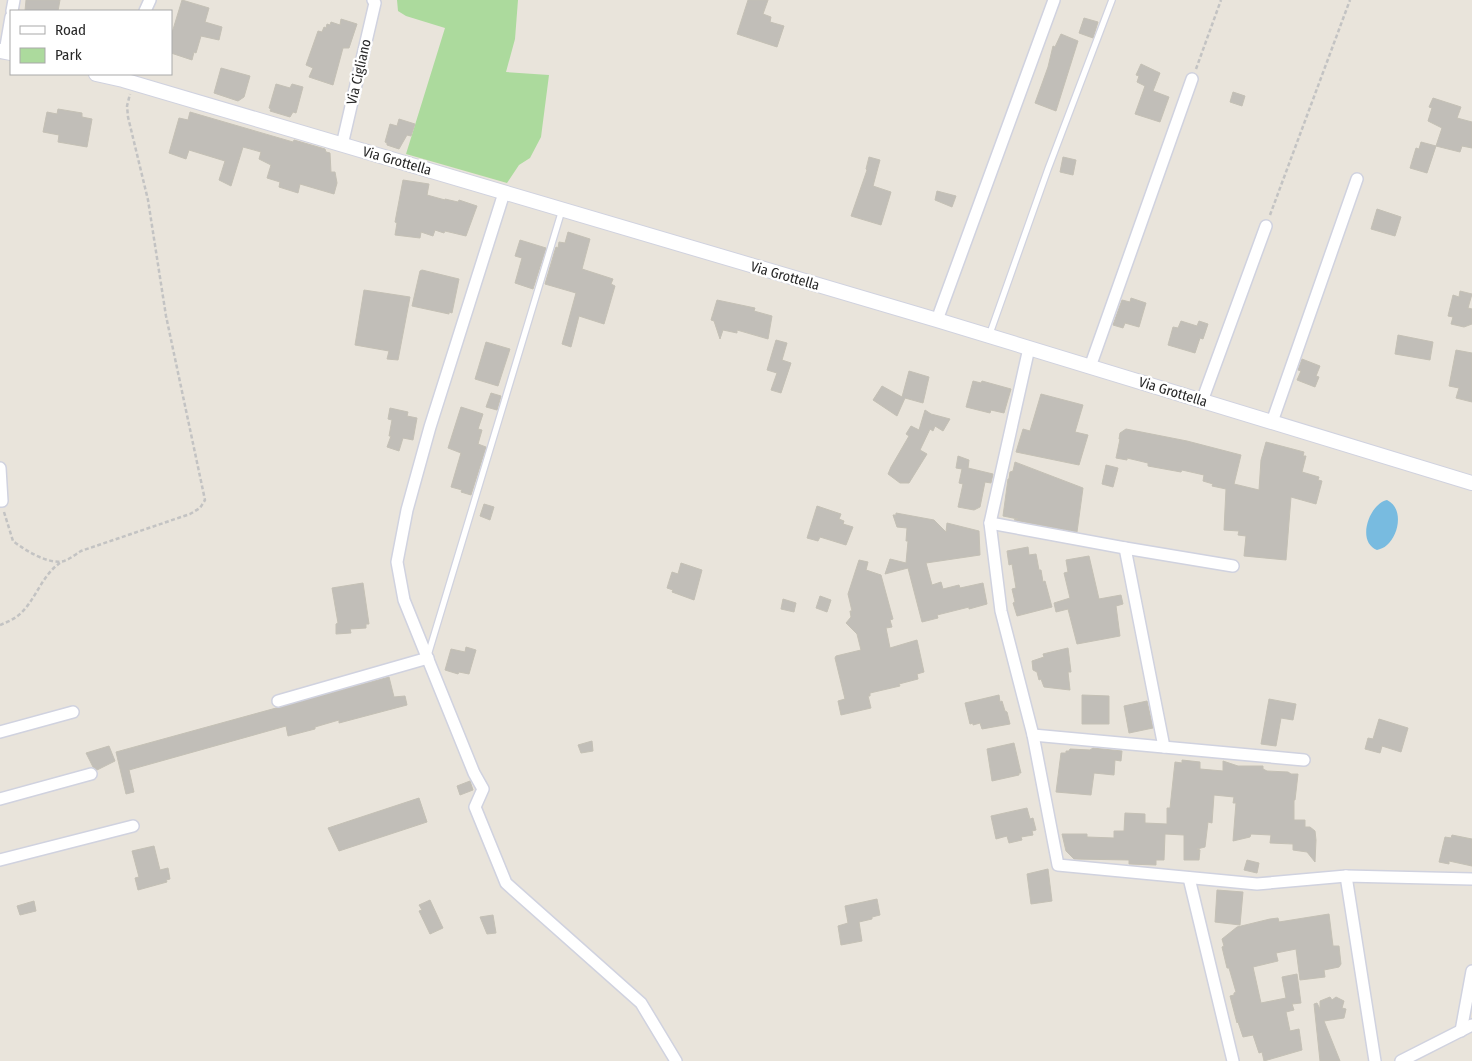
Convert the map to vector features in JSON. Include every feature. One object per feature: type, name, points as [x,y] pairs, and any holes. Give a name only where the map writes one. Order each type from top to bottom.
[{"type":"street","name":"Via Cigliano","points":[[342,145],[375,3],[373,0]]},
{"type":"street","points":[[937,320],[1054,0]]},
{"type":"street","points":[[5,52],[10,23]]},
{"type":"street","name":"Via Grottella","points":[[100,75],[937,320],[1472,483]]},
{"type":"street","points":[[1090,367],[1192,79]]},
{"type":"street","points":[[1272,422],[1357,179]]},
{"type":"street","points":[[504,193],[430,427],[407,510],[398,562],[404,600],[474,773],[483,789],[476,807],[506,883],[640,1003],[676,1061]]},
{"type":"street","points":[[1202,401],[1266,226]]},
{"type":"street","points":[[1029,348],[990,523],[1001,611],[1033,735],[1058,865],[1257,884],[1346,876],[1472,879]]},
{"type":"street","points":[[0,468],[1,501]]},
{"type":"street","points":[[990,523],[1232,566]]},
{"type":"street","points":[[1125,548],[1164,747]]},
{"type":"street","points":[[278,701],[428,658]]},
{"type":"street","points":[[0,732],[73,712]]},
{"type":"street","points":[[1033,735],[1304,760]]},
{"type":"street","points":[[0,799],[91,774]]},
{"type":"street","points":[[0,860],[133,826]]},
{"type":"street","points":[[1346,876],[1375,1061]]},
{"type":"street","points":[[1189,878],[1233,1061]]},
{"type":"street","points":[[1461,1031],[1472,971]]},
{"type":"street","points":[[1400,1061],[1472,1026]]},
{"type":"lane","points":[[989,336],[1048,168],[1112,0]]},
{"type":"lane","points":[[428,658],[562,210]]},
{"type":"path","points":[[1192,79],[1221,0]]},
{"type":"path","points":[[1266,226],[1350,0]]},
{"type":"path","points":[[1,501],[13,542],[47,561],[62,561],[67,560],[81,550],[190,514],[200,508],[204,500],[166,316],[148,200],[128,117],[127,106],[135,84]]},
{"type":"path","points":[[0,625],[12,620],[22,612],[56,565],[62,561]]},
{"type":"green space","points":[[397,0],[518,0],[515,39],[506,72],[549,75],[541,137],[530,158],[519,165],[507,183],[406,154],[445,28],[406,16],[398,11]]},
{"type":"water","points":[[1387,500],[1396,509],[1398,515],[1397,528],[1391,541],[1385,547],[1377,550],[1371,546],[1367,539],[1367,524],[1375,508]]},
{"type":"building","points":[[26,0],[60,0],[58,10],[25,10]]},
{"type":"building","points":[[182,0],[209,8],[205,22],[222,27],[219,40],[201,36],[192,60],[172,53],[172,33]]},
{"type":"building","points":[[748,0],[768,0],[763,14],[771,17],[770,22],[784,26],[777,47],[737,34]]},
{"type":"building","points":[[1084,18],[1098,22],[1093,38],[1079,33]]},
{"type":"building","points":[[341,19],[357,24],[349,48],[343,48],[333,85],[309,77],[313,68],[306,65],[318,31],[322,32],[324,27],[326,28],[327,24],[330,25],[331,22],[340,25]]},
{"type":"building","points":[[1061,34],[1078,41],[1056,111],[1035,103],[1048,67],[1053,46],[1055,47]]},
{"type":"building","points":[[1141,64],[1160,73],[1153,91],[1169,97],[1160,122],[1135,114],[1145,86],[1137,82],[1139,76],[1136,75]]},
{"type":"building","points":[[221,68],[250,76],[244,97],[238,101],[214,93]]},
{"type":"building","points":[[276,84],[290,88],[292,84],[303,87],[296,113],[293,112],[290,117],[270,111],[271,109],[269,108]]},
{"type":"building","points":[[1233,92],[1245,96],[1242,106],[1230,102]]},
{"type":"building","points":[[1433,98],[1461,107],[1457,118],[1472,122],[1472,148],[1462,146],[1460,152],[1436,146],[1442,128],[1428,121],[1432,108],[1429,107]]},
{"type":"building","points":[[58,109],[82,113],[82,117],[92,119],[87,147],[58,142],[59,135],[43,132],[47,112],[57,114]]},
{"type":"building","points":[[190,112],[293,142],[294,140],[325,149],[326,152],[330,153],[331,172],[335,172],[337,183],[334,194],[300,184],[298,193],[279,187],[280,182],[267,178],[271,165],[259,159],[261,152],[243,147],[231,186],[219,180],[225,161],[189,150],[186,159],[169,153],[179,118],[188,120]]},
{"type":"building","points":[[399,119],[415,124],[411,136],[407,135],[399,149],[387,145],[385,142],[390,124],[397,126]]},
{"type":"building","points":[[1421,142],[1436,146],[1427,173],[1410,168],[1416,148],[1419,149]]},
{"type":"building","points":[[869,157],[880,160],[873,186],[891,192],[881,225],[851,216],[867,170]]},
{"type":"building","points":[[1063,157],[1076,160],[1073,175],[1060,172]]},
{"type":"building","points":[[403,180],[429,184],[427,195],[445,200],[458,202],[459,200],[477,206],[466,236],[435,230],[433,236],[421,232],[420,238],[395,235],[397,223],[395,222]]},
{"type":"building","points":[[937,191],[956,196],[952,207],[935,200]]},
{"type":"building","points":[[1377,209],[1401,217],[1395,236],[1371,229]]},
{"type":"building","points":[[568,232],[590,239],[582,269],[613,279],[611,284],[615,286],[604,324],[579,316],[571,347],[562,344],[576,293],[545,284],[556,247],[558,248],[559,242],[565,243]]},
{"type":"building","points":[[520,240],[546,248],[533,289],[515,283],[522,258],[515,256]]},
{"type":"building","points":[[420,271],[459,279],[452,313],[449,312],[449,314],[412,306]]},
{"type":"building","points":[[364,290],[410,297],[398,360],[387,359],[389,351],[355,345]]},
{"type":"building","points":[[1460,291],[1472,294],[1468,308],[1472,309],[1472,324],[1464,327],[1451,324],[1453,317],[1448,316],[1453,295],[1459,297]]},
{"type":"building","points":[[1131,298],[1146,303],[1139,327],[1125,323],[1123,328],[1113,325],[1122,300],[1130,302]]},
{"type":"building","points":[[717,300],[755,308],[754,311],[772,316],[768,339],[737,330],[737,333],[723,330],[720,339],[714,321],[711,320]]},
{"type":"building","points":[[1181,321],[1197,326],[1199,321],[1208,324],[1203,339],[1200,338],[1195,353],[1168,345],[1173,327],[1178,328]]},
{"type":"building","points":[[1398,335],[1433,342],[1430,360],[1395,354]]},
{"type":"building","points":[[776,340],[787,343],[782,360],[791,363],[781,393],[771,390],[777,373],[767,370]]},
{"type":"building","points":[[486,342],[510,349],[498,386],[475,379]]},
{"type":"building","points":[[1456,350],[1472,353],[1472,402],[1456,398],[1459,388],[1449,386]]},
{"type":"building","points":[[1302,359],[1320,366],[1316,376],[1319,377],[1315,387],[1297,380],[1301,371],[1298,370]]},
{"type":"building","points":[[909,371],[929,377],[923,403],[905,398],[897,416],[873,400],[882,386],[902,397]]},
{"type":"building","points":[[973,381],[981,383],[982,381],[1011,389],[1004,413],[991,410],[990,413],[966,407]]},
{"type":"building","points":[[491,393],[501,396],[497,410],[486,407]]},
{"type":"building","points":[[1041,394],[1083,405],[1075,432],[1088,435],[1079,465],[1016,452],[1023,429],[1030,431]]},
{"type":"building","points":[[461,407],[483,414],[478,429],[482,430],[478,444],[486,447],[471,495],[451,487],[461,453],[448,448]]},
{"type":"building","points":[[390,408],[408,412],[407,416],[417,418],[413,440],[403,438],[399,451],[387,447],[391,436],[389,436],[392,420],[388,419]]},
{"type":"building","points":[[925,410],[931,414],[950,419],[943,431],[935,426],[933,431],[930,429],[920,450],[927,454],[909,483],[900,483],[888,474],[909,436],[906,434],[911,426],[919,430]]},
{"type":"building","points":[[1126,429],[1187,441],[1241,455],[1234,484],[1259,490],[1261,460],[1266,442],[1304,452],[1303,456],[1306,456],[1302,472],[1319,477],[1318,480],[1322,481],[1316,504],[1291,497],[1286,560],[1244,556],[1246,536],[1238,535],[1239,531],[1224,530],[1226,489],[1212,486],[1213,484],[1203,481],[1204,475],[1148,466],[1148,463],[1127,458],[1127,460],[1116,458],[1120,433]]},
{"type":"building","points":[[958,456],[969,460],[968,468],[993,474],[991,483],[985,482],[980,507],[974,510],[958,507],[963,484],[959,483],[962,469],[956,468]]},
{"type":"building","points":[[1015,462],[1083,488],[1077,532],[1014,520],[1018,519],[1003,516],[1008,479],[1010,472],[1013,471]]},
{"type":"building","points":[[1106,465],[1118,468],[1113,487],[1102,484]]},
{"type":"building","points":[[484,504],[494,507],[490,520],[480,516]]},
{"type":"building","points":[[817,506],[841,514],[839,519],[844,521],[843,524],[853,527],[846,545],[820,537],[818,541],[807,538]]},
{"type":"building","points":[[896,513],[934,520],[946,532],[947,523],[979,531],[980,555],[926,563],[932,585],[941,582],[943,589],[959,585],[960,588],[983,583],[987,604],[937,615],[938,618],[922,622],[908,568],[885,574],[890,559],[906,563],[907,528],[897,527],[893,515],[896,515]]},
{"type":"building","points":[[1028,547],[1029,555],[1036,554],[1039,570],[1041,570],[1043,582],[1045,581],[1052,607],[1017,616],[1013,603],[1015,602],[1012,589],[1016,588],[1012,564],[1009,565],[1007,551]]},
{"type":"building","points":[[1089,556],[1099,599],[1121,595],[1123,604],[1116,606],[1120,636],[1077,644],[1068,609],[1056,612],[1054,603],[1070,598],[1064,573],[1068,572],[1066,560]]},
{"type":"building","points":[[859,560],[868,562],[866,570],[881,575],[893,619],[890,620],[892,627],[886,628],[890,648],[917,640],[924,672],[917,674],[918,679],[899,684],[900,686],[870,693],[870,696],[868,696],[871,708],[841,715],[838,701],[845,699],[835,658],[836,656],[861,650],[857,634],[846,623],[851,617],[850,611],[852,611],[848,594]]},
{"type":"building","points":[[681,563],[702,570],[694,600],[672,592],[673,590],[667,588],[672,572],[678,574]]},
{"type":"building","points":[[363,583],[369,624],[366,624],[366,628],[350,629],[351,633],[336,634],[336,624],[338,623],[332,588]]},
{"type":"building","points":[[820,596],[831,600],[827,612],[816,608]]},
{"type":"building","points":[[783,599],[796,603],[794,612],[781,609]]},
{"type":"building","points":[[466,647],[476,650],[469,674],[459,672],[458,674],[445,670],[451,649],[465,652]]},
{"type":"building","points":[[1068,648],[1071,672],[1068,672],[1070,690],[1044,687],[1041,679],[1039,680],[1037,672],[1033,670],[1032,661],[1044,657],[1043,654]]},
{"type":"building","points":[[389,677],[394,697],[405,696],[407,705],[339,723],[339,720],[288,736],[286,726],[129,770],[134,792],[126,794],[116,752]]},
{"type":"building","points":[[999,695],[1000,702],[1002,701],[1010,724],[982,729],[980,723],[970,724],[965,703]]},
{"type":"building","points":[[1082,695],[1109,696],[1109,724],[1082,724]]},
{"type":"building","points":[[1269,699],[1296,704],[1293,720],[1281,718],[1276,746],[1261,744]]},
{"type":"building","points":[[1147,701],[1153,728],[1129,733],[1124,706]]},
{"type":"building","points":[[1379,719],[1408,728],[1401,752],[1382,746],[1380,753],[1365,749],[1368,738],[1373,739]]},
{"type":"building","points":[[592,741],[593,751],[581,753],[578,745]]},
{"type":"building","points":[[1014,743],[1021,773],[992,781],[987,749]]},
{"type":"building","points":[[109,746],[115,761],[97,770],[93,767],[86,753]]},
{"type":"building","points":[[1093,748],[1122,751],[1121,761],[1115,760],[1114,775],[1094,773],[1091,795],[1056,792],[1061,753],[1066,753],[1070,749],[1090,750]]},
{"type":"building","points":[[1182,760],[1200,762],[1200,769],[1223,771],[1223,761],[1238,766],[1263,766],[1263,769],[1267,771],[1298,774],[1294,800],[1294,820],[1305,820],[1305,827],[1310,827],[1315,831],[1315,862],[1307,852],[1293,850],[1293,844],[1270,843],[1271,835],[1251,834],[1250,837],[1233,841],[1236,803],[1233,803],[1234,797],[1214,795],[1212,823],[1208,822],[1205,847],[1197,849],[1200,850],[1199,860],[1184,860],[1184,835],[1165,834],[1164,860],[1156,860],[1156,865],[1129,864],[1129,860],[1074,859],[1066,851],[1062,834],[1087,834],[1087,837],[1114,838],[1114,831],[1124,831],[1125,813],[1145,814],[1145,823],[1167,824],[1167,808],[1170,808],[1175,762],[1182,763]]},
{"type":"building","points":[[470,781],[473,790],[460,795],[457,786]]},
{"type":"building","points":[[419,798],[427,822],[339,851],[328,828]]},
{"type":"building","points":[[1027,808],[1030,819],[1033,818],[1036,830],[1032,831],[1033,835],[1021,837],[1022,840],[1009,843],[1007,836],[996,839],[991,816]]},
{"type":"building","points":[[1452,835],[1472,839],[1472,866],[1449,861],[1449,864],[1439,862],[1445,837],[1451,838]]},
{"type":"building","points":[[154,846],[160,870],[168,868],[170,879],[166,880],[167,882],[138,890],[135,878],[139,877],[132,851]]},
{"type":"building","points":[[1247,860],[1259,863],[1257,873],[1244,870]]},
{"type":"building","points":[[1048,869],[1052,901],[1031,904],[1027,874]]},
{"type":"building","points":[[1217,890],[1243,892],[1240,925],[1215,922]]},
{"type":"building","points":[[877,899],[880,915],[859,922],[862,941],[841,945],[838,926],[848,923],[845,906]]},
{"type":"building","points":[[430,900],[443,928],[430,934],[419,911],[422,910],[419,905]]},
{"type":"building","points":[[34,901],[36,911],[20,915],[17,906]]},
{"type":"building","points":[[1329,914],[1333,946],[1339,946],[1341,964],[1339,967],[1324,970],[1325,977],[1300,980],[1296,949],[1276,953],[1278,961],[1253,967],[1261,1003],[1286,998],[1282,977],[1297,974],[1301,1003],[1292,1004],[1294,1010],[1286,1012],[1290,1031],[1299,1029],[1302,1050],[1264,1061],[1262,1052],[1259,1053],[1253,1035],[1243,1037],[1237,1023],[1230,996],[1236,992],[1229,968],[1227,968],[1222,939],[1237,927],[1270,919],[1278,918],[1279,922]]},
{"type":"building","points":[[493,915],[496,933],[487,934],[480,917]]},
{"type":"building","points":[[1330,997],[1332,1000],[1336,997],[1344,1001],[1342,1008],[1346,1009],[1344,1018],[1324,1021],[1340,1061],[1320,1061],[1314,1004],[1317,1003],[1320,1009],[1320,1001]]}]
